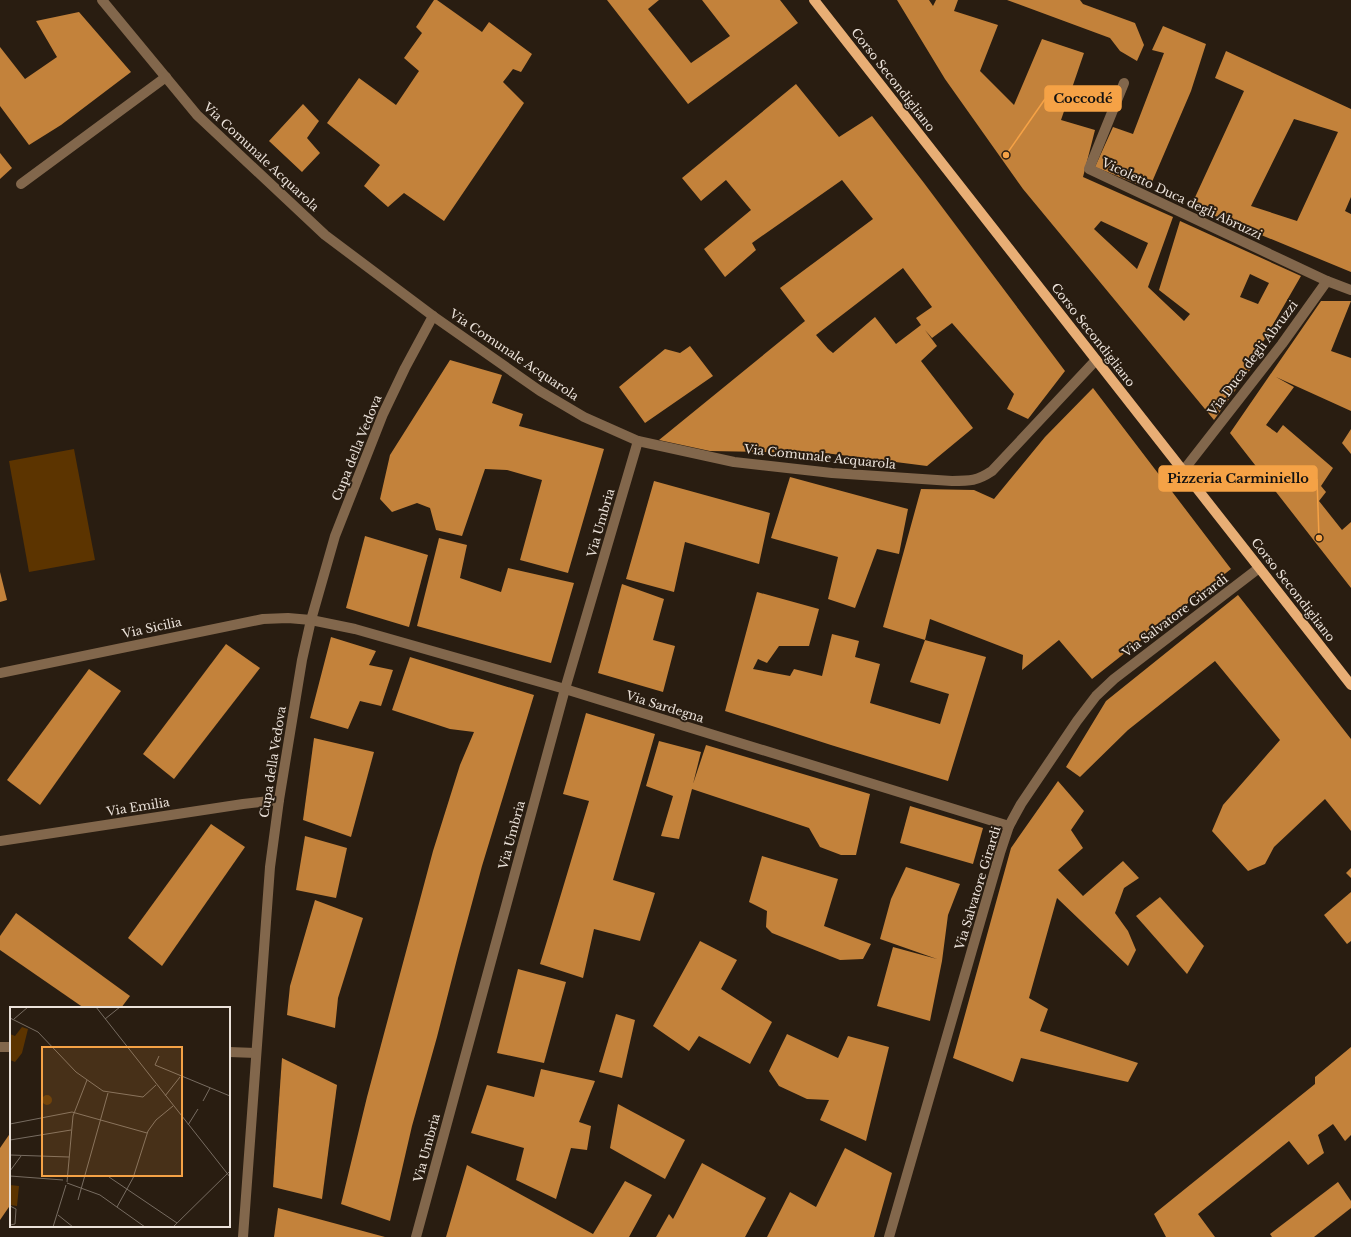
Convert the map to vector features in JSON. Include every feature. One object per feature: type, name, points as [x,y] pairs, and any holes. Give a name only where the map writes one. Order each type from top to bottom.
[{"type":"main road","name":"Corso Secondigliano","points":[[814,0],[1351,685]]},
{"type":"street","name":"Via Comunale Acquarola","points":[[102,0],[197,116],[325,235],[433,316],[540,391],[584,418],[638,442],[741,463],[832,473],[952,482],[968,481],[981,478],[992,471],[1096,360]]},
{"type":"street","points":[[21,184],[166,77]]},
{"type":"street","name":"Vicoletto Duca degli Abruzzi","points":[[1124,83],[1089,169],[1327,281]]},
{"type":"street","points":[[1327,281],[1351,290]]},
{"type":"street","name":"Via Duca degli Abruzzi","points":[[1183,471],[1282,344],[1327,281]]},
{"type":"street","name":"Cupa della Vedova","points":[[243,1237],[270,867],[302,660],[310,620],[335,536],[383,414],[433,316]]},
{"type":"street","name":"Via Umbria","points":[[416,1237],[565,689],[638,442]]},
{"type":"street","name":"Via Salvatore Girardi","points":[[889,1237],[1000,853],[1010,826],[1021,804],[1096,696],[1114,679],[1259,568]]},
{"type":"street","name":"Via Sicilia","points":[[0,673],[263,619],[288,618],[310,620]]},
{"type":"street","name":"Via Sardegna","points":[[310,620],[355,629],[565,689],[1010,826]]},
{"type":"street","name":"Via Emilia","points":[[0,841],[243,804],[280,800]]},
{"type":"street","points":[[230,1052],[256,1053]]},
{"type":"shaded area","points":[[74,449],[95,560],[29,572],[9,461]]},
{"type":"building","points":[[434,0],[437,0],[482,32],[489,22],[532,54],[521,72],[513,69],[503,82],[524,103],[444,221],[404,193],[388,207],[364,186],[380,165],[327,123],[359,78],[396,105],[419,71],[404,58],[422,33],[416,27]]},
{"type":"building","points":[[607,0],[659,0],[648,9],[691,63],[730,36],[702,0],[780,0],[798,23],[688,104]]},
{"type":"building","points":[[897,0],[929,0],[933,6],[936,0],[958,0],[954,11],[998,25],[980,71],[1014,105],[1042,39],[1084,53],[1061,120],[1095,130],[1083,177],[1173,217],[1148,287],[1184,321],[1190,314],[1159,290],[1180,221],[1301,276],[1256,354],[1260,356],[1214,420],[1023,189],[945,79]],"holes":[[[1101,221],[1148,243],[1137,269],[1094,229]],[[1250,274],[1269,283],[1258,304],[1240,297]]]},
{"type":"building","points":[[1007,0],[1080,0],[1083,4],[1135,23],[1144,45],[1137,61],[1120,51],[1110,38]]},
{"type":"building","points":[[79,12],[131,72],[61,125],[29,145],[0,106],[0,47],[25,79],[57,57],[36,21]]},
{"type":"building","points":[[1163,26],[1206,44],[1191,91],[1149,189],[1095,167],[1113,127],[1133,134],[1164,53],[1152,50]]},
{"type":"building","points":[[1226,51],[1351,109],[1351,197],[1345,211],[1351,214],[1351,272],[1191,206],[1244,91],[1215,78]],"holes":[[[1294,119],[1338,132],[1297,221],[1251,206]]]},
{"type":"building","points":[[796,84],[839,137],[872,116],[1065,371],[1028,419],[1007,409],[1014,394],[952,323],[932,338],[925,330],[937,346],[921,361],[973,428],[927,466],[825,453],[710,451],[659,440],[805,321],[780,288],[873,219],[842,180],[752,243],[756,250],[725,277],[704,249],[751,210],[726,180],[701,201],[682,178]],"holes":[[[903,268],[932,307],[916,318],[921,325],[896,344],[875,317],[833,353],[816,335]]]},
{"type":"building","points":[[303,104],[319,121],[307,138],[320,153],[302,172],[269,141]]},
{"type":"building","points":[[0,153],[12,168],[0,179]]},
{"type":"building","points":[[1321,301],[1351,301],[1331,351],[1351,358],[1351,411],[1276,377],[1294,387],[1266,425],[1277,433],[1283,425],[1333,468],[1321,486],[1326,492],[1319,501],[1342,530],[1351,522],[1351,588],[1230,433]]},
{"type":"building","points":[[690,346],[713,376],[645,423],[619,387],[665,349],[680,353]]},
{"type":"building","points":[[450,360],[502,375],[492,403],[523,414],[519,426],[604,449],[568,573],[520,560],[542,480],[507,470],[485,469],[462,536],[436,530],[430,508],[417,503],[392,512],[380,499],[390,455]]},
{"type":"building","points":[[1093,388],[1231,569],[1092,679],[1059,640],[1022,670],[1023,655],[930,619],[925,640],[883,627],[921,489],[974,490],[994,499],[1045,437]]},
{"type":"building","points":[[1351,429],[1351,454],[1342,443]]},
{"type":"building","points":[[790,477],[908,509],[899,554],[877,549],[855,608],[828,599],[838,557],[771,538]]},
{"type":"building","points":[[654,481],[770,513],[759,564],[685,542],[674,592],[626,579]]},
{"type":"building","points":[[365,536],[428,555],[409,627],[346,608]]},
{"type":"building","points":[[439,538],[467,545],[460,578],[501,592],[508,568],[574,583],[551,663],[417,626]]},
{"type":"building","points":[[0,572],[7,600],[0,602]]},
{"type":"building","points":[[622,584],[664,599],[653,640],[675,646],[663,692],[598,673]]},
{"type":"building","points":[[757,592],[819,609],[809,646],[779,646],[767,663],[758,659],[753,669],[790,676],[794,669],[822,676],[832,634],[859,641],[855,657],[880,664],[870,703],[940,724],[949,694],[910,682],[925,640],[986,657],[948,781],[725,711]]},
{"type":"building","points":[[1238,595],[1351,739],[1351,831],[1325,799],[1274,847],[1265,864],[1248,871],[1212,831],[1223,805],[1280,740],[1215,661],[1128,730],[1080,777],[1066,767],[1106,701]]},
{"type":"building","points":[[331,637],[376,651],[369,665],[393,670],[381,706],[360,701],[348,729],[310,718]]},
{"type":"building","points":[[226,644],[260,668],[174,779],[143,754]]},
{"type":"building","points":[[410,657],[534,695],[482,866],[412,1126],[390,1221],[341,1204],[367,1097],[433,851],[460,765],[474,732],[450,729],[392,710]]},
{"type":"building","points":[[89,669],[121,691],[40,805],[7,780]]},
{"type":"building","points":[[586,713],[655,734],[613,880],[655,893],[640,941],[594,929],[583,978],[540,964],[589,801],[563,794]]},
{"type":"building","points":[[314,738],[374,752],[351,837],[303,820]]},
{"type":"building","points":[[659,741],[701,752],[693,784],[706,745],[870,794],[856,855],[841,855],[820,847],[809,828],[692,789],[679,839],[661,836],[673,796],[646,786]]},
{"type":"building","points":[[1058,781],[1084,811],[1071,830],[1083,848],[1058,870],[1083,896],[1123,861],[1139,878],[1124,888],[1115,913],[1128,931],[1136,950],[1128,966],[1057,898],[1029,998],[1048,1009],[1040,1031],[1138,1063],[1128,1082],[1021,1058],[1013,1082],[953,1058],[1011,848]]},
{"type":"building","points":[[910,806],[983,828],[973,864],[900,843]]},
{"type":"building","points":[[211,824],[245,847],[162,966],[128,938]]},
{"type":"building","points":[[305,836],[347,848],[336,898],[296,890]]},
{"type":"building","points":[[762,856],[838,879],[824,926],[871,944],[863,959],[840,960],[772,933],[766,927],[767,911],[749,902]]},
{"type":"building","points":[[906,867],[960,884],[948,915],[942,961],[930,1021],[877,1006],[893,947],[937,959],[880,939],[891,899]]},
{"type":"building","points":[[1351,868],[1351,878],[1346,873]]},
{"type":"building","points":[[1351,892],[1351,941],[1347,944],[1324,915]]},
{"type":"building","points":[[1160,897],[1204,946],[1187,974],[1136,916]]},
{"type":"building","points":[[315,900],[363,918],[338,998],[335,1028],[287,1015],[290,986]]},
{"type":"building","points":[[16,913],[130,996],[122,1007],[83,1007],[0,950],[0,936]]},
{"type":"building","points":[[700,941],[737,960],[721,989],[772,1022],[750,1064],[699,1036],[689,1051],[653,1026]]},
{"type":"building","points":[[518,969],[566,982],[544,1063],[497,1053]]},
{"type":"building","points":[[616,1014],[635,1020],[622,1078],[599,1072]]},
{"type":"building","points":[[787,1034],[838,1058],[848,1036],[889,1047],[866,1141],[820,1120],[829,1100],[807,1099],[779,1086],[769,1071]]},
{"type":"building","points":[[1351,1047],[1351,1135],[1345,1141],[1333,1124],[1318,1135],[1324,1153],[1308,1165],[1289,1141],[1198,1214],[1215,1237],[1166,1237],[1154,1214],[1315,1084],[1315,1077]]},
{"type":"building","points":[[282,1058],[337,1085],[322,1199],[273,1187]]},
{"type":"building","points":[[541,1069],[595,1081],[579,1122],[591,1126],[587,1150],[571,1148],[556,1199],[516,1180],[524,1148],[471,1133],[487,1085],[534,1097]]},
{"type":"building","points":[[618,1104],[685,1140],[665,1179],[610,1148]]},
{"type":"building","points":[[10,1133],[10,1205],[0,1220],[0,1148]]},
{"type":"building","points":[[845,1148],[892,1173],[874,1237],[767,1237],[790,1192],[816,1207]]},
{"type":"building","points":[[702,1163],[766,1198],[745,1237],[656,1237],[669,1214],[673,1219]]},
{"type":"building","points":[[467,1165],[593,1234],[625,1181],[652,1195],[629,1237],[446,1237]]},
{"type":"building","points":[[1338,1182],[1351,1201],[1351,1208],[1314,1237],[1272,1237],[1270,1234]]},
{"type":"building","points":[[278,1208],[385,1237],[274,1237]]},
{"type":"place","name":"Coccodé","points":[[1006,155]]},
{"type":"place","name":"Pizzeria Carminiello","points":[[1319,538]]}]
